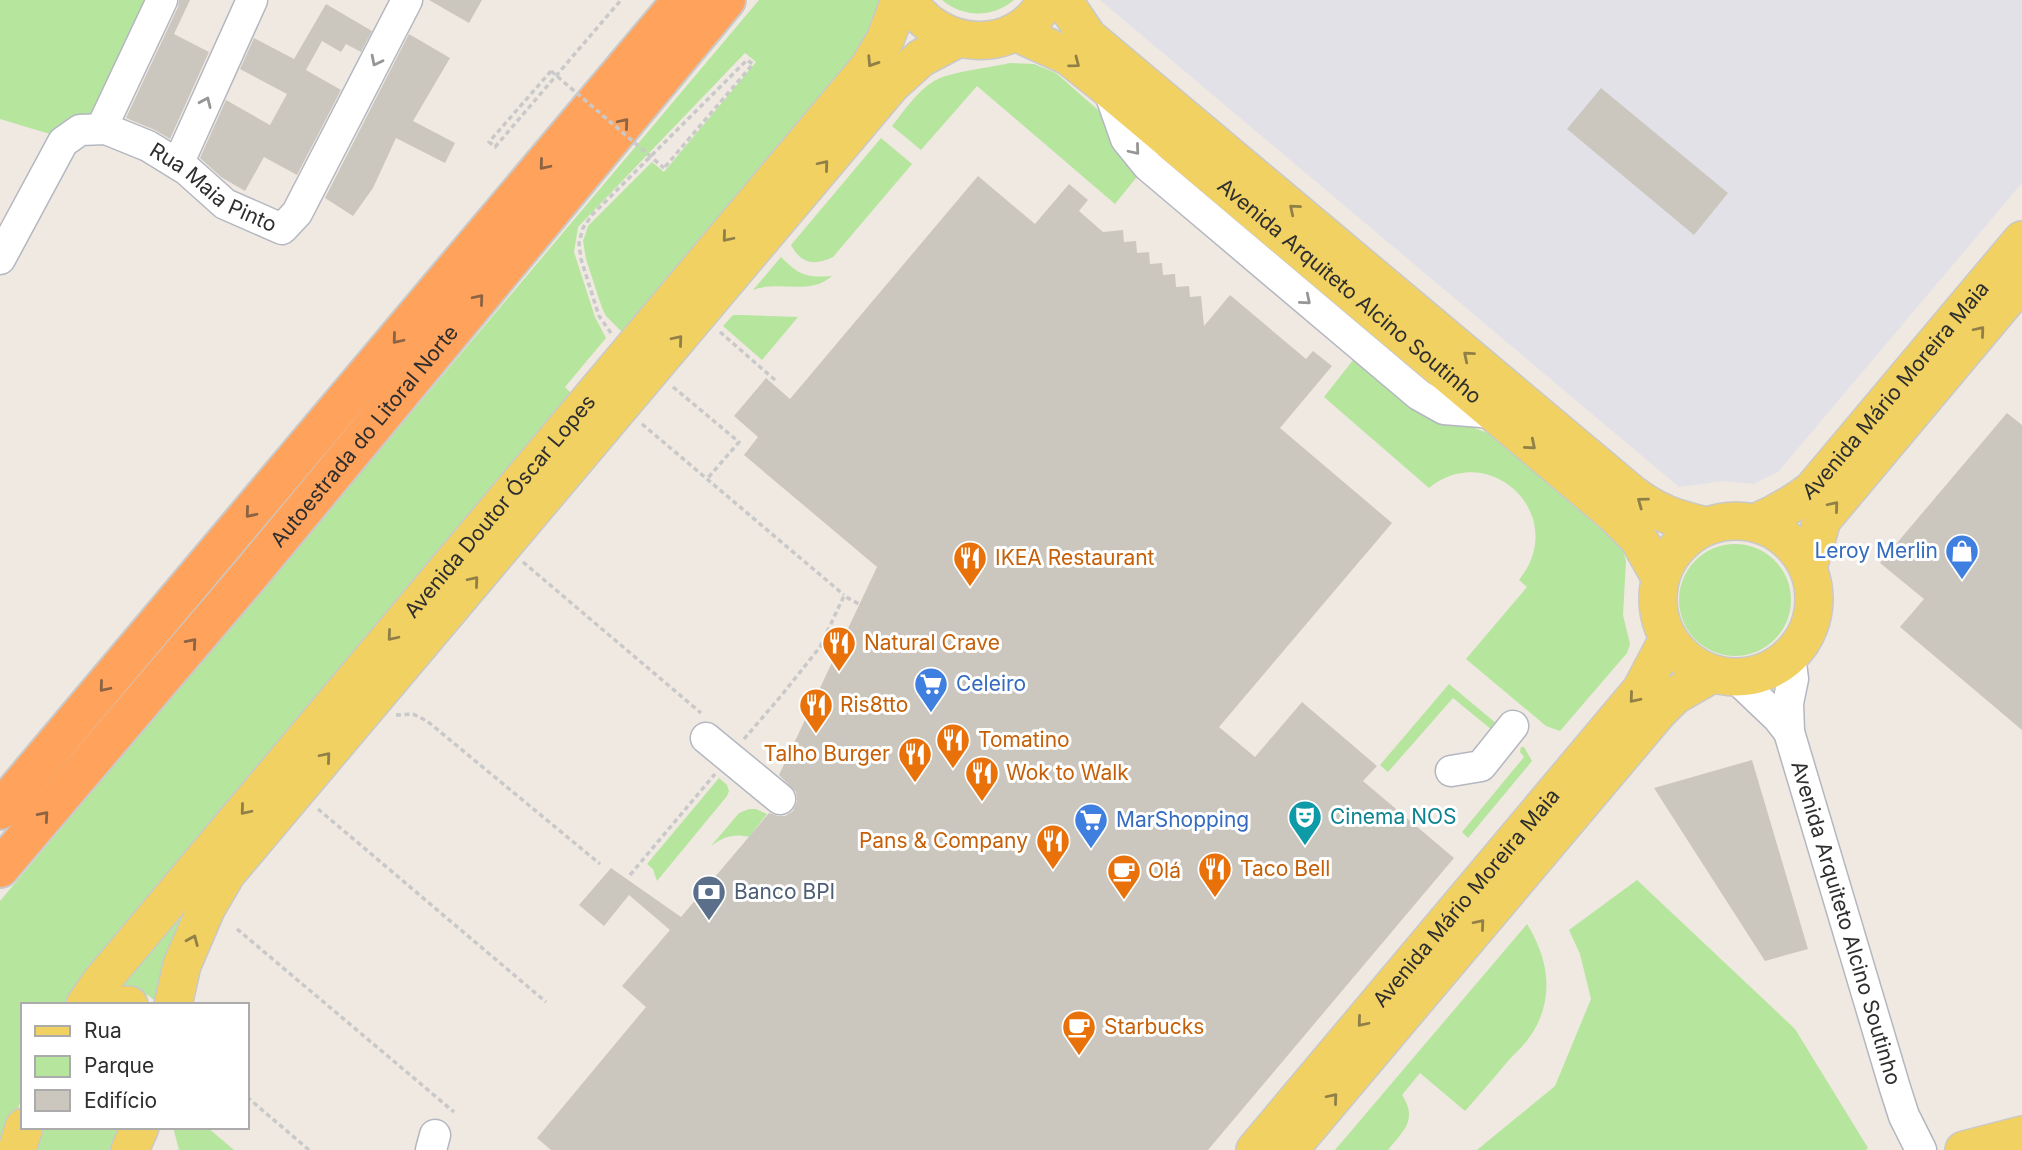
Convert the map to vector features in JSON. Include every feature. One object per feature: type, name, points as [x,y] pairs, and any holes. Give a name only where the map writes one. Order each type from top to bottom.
[{"type":"highway","name":"Autoestrada do Litoral Norte","points":[[0,810],[682,0]]},
{"type":"highway","name":"Autoestrada do Litoral Norte","points":[[0,868],[244,582],[726,0]]},
{"type":"main road","name":"Avenida Doutor Óscar Lopes","points":[[86,1003],[108,972],[870,67],[885,40],[900,0]]},
{"type":"main road","points":[[908,0],[916,13],[935,29],[957,39],[987,40],[1015,32],[1031,20],[1046,0]]},
{"type":"main road","name":"Avenida Arquiteto Alcino Soutinho","points":[[1063,0],[1088,37],[1632,494],[1653,509],[1706,526]]},
{"type":"main road","name":"Avenida Arquiteto Alcino Soutinho","points":[[1015,32],[1068,56],[1108,88],[1614,514],[1638,538],[1660,577]]},
{"type":"main road","name":"Avenida Doutor Óscar Lopes","points":[[173,1003],[182,965],[206,909],[227,873],[891,85],[921,58],[957,39]]},
{"type":"main road","name":"Avenida Mário Moreira Maia","points":[[1755,523],[1788,507],[1812,490],[2022,240]]},
{"type":"main road","name":"Avenida Mário Moreira Maia","points":[[1808,568],[1822,520],[2022,281]]},
{"type":"main road","points":[[1730,521],[1755,523],[1772,529],[1787,539],[1799,552],[1808,568],[1814,590],[1813,614],[1806,635],[1790,656],[1774,668],[1756,675],[1724,676],[1695,666],[1680,654],[1668,639],[1660,619],[1657,598],[1660,577],[1670,556],[1685,538],[1706,526],[1730,521]]},
{"type":"main road","name":"Avenida Mário Moreira Maia","points":[[1255,1150],[1641,690],[1668,639]]},
{"type":"main road","name":"Avenida Mário Moreira Maia","points":[[1289,1150],[1658,712],[1674,696],[1724,676]]},
{"type":"main road","points":[[17,1150],[23,1129]]},
{"type":"main road","points":[[1964,1150],[2022,1135]]},
{"type":"street","points":[[106,130],[104,123],[162,0]]},
{"type":"street","points":[[178,164],[252,0]]},
{"type":"street","name":"Rua Maia Pinto","points":[[0,259],[63,142],[80,130],[106,130],[148,146],[178,164],[225,204],[282,229],[297,213],[407,0]]},
{"type":"street","name":"Avenida Arquiteto Alcino Soutinho","points":[[1790,656],[1793,679],[1788,703],[1789,732],[1877,1032],[1904,1116],[1921,1150]]},
{"type":"street","name":"Avenida Arquiteto Alcino Soutinho","points":[[1724,676],[1778,718],[1789,732]]},
{"type":"street","points":[[1451,771],[1481,766],[1513,726]]},
{"type":"street","points":[[706,728],[728,757],[780,799]]},
{"type":"street","points":[[1895,1150],[1904,1116]]},
{"type":"path","points":[[615,338],[599,316],[581,260],[579,243],[583,228],[592,215],[747,60],[753,64],[664,168],[551,71],[489,142],[495,147],[621,0]]},
{"type":"path","points":[[713,326],[775,380]]},
{"type":"path","points":[[666,381],[738,442],[707,479]]},
{"type":"path","points":[[635,418],[845,596],[859,604]]},
{"type":"path","points":[[522,561],[706,728]]},
{"type":"path","points":[[630,875],[820,647],[845,596]]},
{"type":"path","points":[[393,715],[413,714],[428,720],[600,864]]},
{"type":"path","points":[[323,814],[546,1002]]},
{"type":"path","points":[[237,929],[454,1112]]},
{"type":"path","points":[[248,1098],[309,1150]]},
{"type":"shaded area","points":[[1100,0],[2022,0],[2022,183],[1778,472],[1753,484],[1724,481],[1679,487]]},
{"type":"green space","points":[[0,0],[151,0],[98,113],[62,126],[50,134],[0,119]]},
{"type":"green space","points":[[759,0],[883,0],[882,23],[627,337],[606,316],[602,308],[586,259],[583,241],[588,226],[652,162],[664,172],[756,62],[745,53],[578,227],[574,252],[595,317],[606,338],[565,387],[576,398],[72,1003],[21,1003],[21,1100],[2,1150],[0,901]]},
{"type":"green space","points":[[942,0],[1014,0],[997,10],[978,14],[959,10]]},
{"type":"green space","points":[[1010,63],[1034,64],[1056,73],[1098,110],[1116,142],[1140,173],[1115,204],[977,86],[921,150],[892,126],[916,96],[934,81],[960,72]]},
{"type":"green space","points":[[881,138],[912,164],[833,257],[820,262],[804,260],[791,245]]},
{"type":"green space","points":[[781,257],[804,274],[832,276],[823,282],[804,287],[773,286],[753,290]]},
{"type":"green space","points":[[733,315],[798,317],[762,360],[723,326]]},
{"type":"green space","points":[[1357,355],[1428,410],[1490,434],[1623,550],[1626,561],[1623,615],[1630,644],[1627,653],[1560,731],[1546,726],[1466,659],[1527,587],[1519,580],[1533,555],[1535,531],[1529,509],[1516,491],[1498,478],[1476,473],[1452,475],[1429,488],[1324,397]]},
{"type":"green space","points":[[1735,544],[1756,548],[1774,561],[1787,579],[1791,600],[1787,621],[1774,639],[1756,652],[1735,656],[1714,652],[1696,639],[1683,621],[1679,600],[1683,579],[1696,561],[1714,548]]},
{"type":"green space","points":[[1449,684],[1497,724],[1492,730],[1453,698],[1388,772],[1380,765]]},
{"type":"green space","points":[[1521,747],[1524,747],[1532,761],[1468,838],[1462,832],[1524,757],[1520,752]]},
{"type":"green space","points":[[719,778],[727,785],[727,796],[657,881],[653,869],[647,864]]},
{"type":"green space","points":[[749,809],[767,814],[749,837],[729,837],[711,846],[739,813]]},
{"type":"green space","points":[[1637,880],[1795,1029],[1868,1148],[1866,1150],[1477,1150],[1555,1086],[1591,999],[1580,954],[1569,930]]},
{"type":"green space","points":[[176,918],[183,923],[158,1003],[140,991],[118,986]]},
{"type":"green space","points":[[1527,924],[1544,964],[1546,991],[1540,1018],[1525,1043],[1465,1111],[1420,1073],[1402,1095],[1407,1104],[1409,1118],[1404,1130],[1388,1150],[1335,1150]]},
{"type":"green space","points":[[42,1129],[119,1129],[111,1150],[35,1150]]},
{"type":"green space","points":[[174,1129],[209,1129],[234,1150],[179,1150]]},
{"type":"building","points":[[179,0],[190,0],[174,34],[209,52],[170,139],[126,118]]},
{"type":"building","points":[[429,0],[482,0],[469,23]]},
{"type":"building","points":[[326,4],[372,31],[361,52],[346,44],[341,52],[322,41],[306,70],[341,90],[297,175],[264,157],[245,191],[221,177],[200,158],[226,100],[270,125],[287,94],[240,69],[254,38],[294,59]]},
{"type":"building","points":[[409,34],[450,58],[413,121],[455,143],[445,163],[396,138],[373,188],[353,216],[325,198]]},
{"type":"building","points":[[1601,88],[1728,193],[1694,235],[1567,129]]},
{"type":"building","points":[[978,176],[1035,224],[1069,184],[1088,200],[1079,211],[1103,232],[1123,230],[1124,242],[1136,241],[1137,253],[1149,252],[1150,264],[1162,263],[1163,275],[1175,274],[1176,287],[1189,286],[1190,297],[1201,296],[1204,326],[1230,295],[1306,359],[1313,351],[1332,366],[1280,428],[1392,523],[1219,727],[1255,757],[1302,702],[1377,766],[1363,781],[1454,858],[1208,1150],[551,1150],[537,1138],[646,1007],[622,986],[670,930],[629,895],[604,926],[579,905],[611,868],[681,917],[769,813],[785,816],[793,811],[797,801],[796,792],[779,775],[877,567],[744,455],[758,437],[734,416],[766,378],[790,399]]},
{"type":"building","name":"Leroy Merlin","points":[[2007,413],[2022,425],[2022,730],[1900,627],[1924,599],[1880,563]]},
{"type":"building","points":[[1752,760],[1808,949],[1765,961],[1654,788]]},
{"type":"place","name":"Leroy Merlin","points":[[1962,581]]},
{"type":"place","name":"IKEA Restaurant","points":[[970,588]]},
{"type":"place","name":"Natural Crave","points":[[839,673]]},
{"type":"place","name":"Celeiro","points":[[931,714]]},
{"type":"place","name":"Ris8tto","points":[[816,735]]},
{"type":"place","name":"Tomatino","points":[[953,770]]},
{"type":"place","name":"Talho Burger","points":[[915,784]]},
{"type":"place","name":"Wok to Walk","points":[[982,803]]},
{"type":"place","name":"Cinema NOS","points":[[1305,847]]},
{"type":"place","name":"MarShopping","points":[[1091,850]]},
{"type":"place","name":"Pans & Company","points":[[1053,871]]},
{"type":"place","name":"Taco Bell","points":[[1215,899]]},
{"type":"place","name":"Olá","points":[[1124,901]]},
{"type":"place","name":"Banco BPI","points":[[709,922]]},
{"type":"place","name":"Starbucks","points":[[1079,1057]]}]
